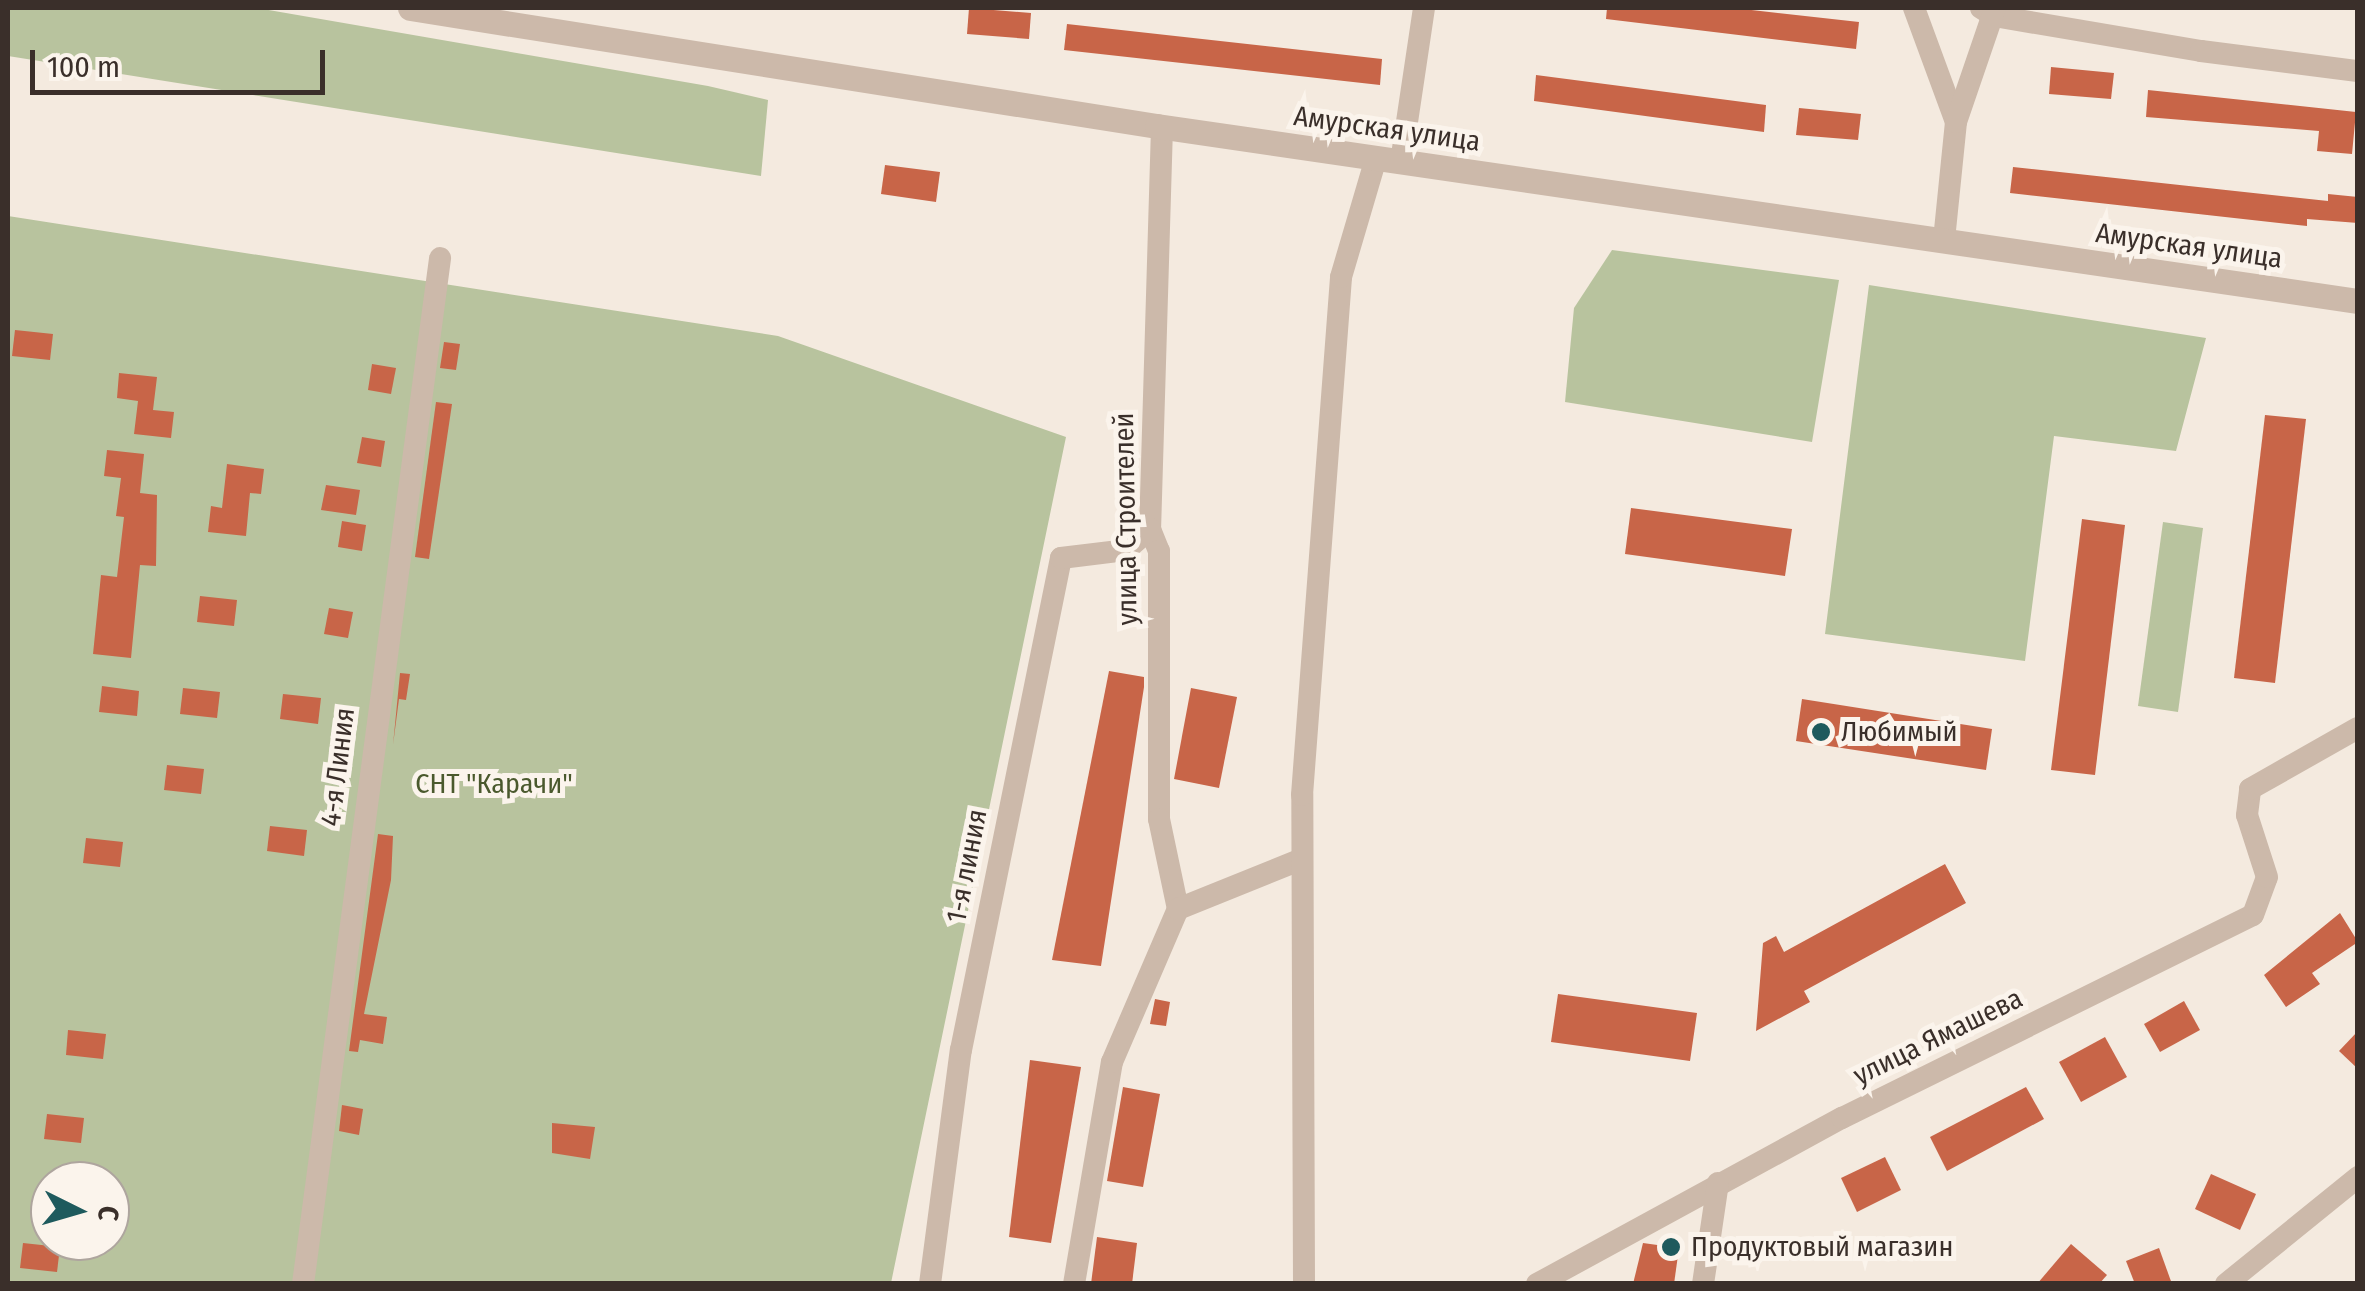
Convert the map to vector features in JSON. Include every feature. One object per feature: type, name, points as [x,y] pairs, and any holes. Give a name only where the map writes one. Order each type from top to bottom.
[{"type":"street","name":"Амурская улица","points":[[410,8],[1388,160],[2358,301]]},
{"type":"street","points":[[1304,1284],[1299,860],[1340,277],[1388,160],[1424,8]]},
{"type":"street","points":[[1914,8],[1956,122]]},
{"type":"street","points":[[1944,240],[1956,122],[1990,10],[2358,71]]},
{"type":"street","name":"улица Строителей","points":[[1162,126],[1150,529],[1159,551],[1160,819],[1178,909]]},
{"type":"street","name":"4-я Линия","points":[[303,1284],[440,258]]},
{"type":"street","name":"1-я линия","points":[[930,1284],[960,1050],[1061,558],[1126,550],[1150,529]]},
{"type":"street","name":"улица Ямашева","points":[[1538,1284],[1718,1184],[2254,915],[2267,877],[2247,815],[2250,788],[2358,728]]},
{"type":"street","points":[[1074,1284],[1112,1062],[1178,909],[1299,860]]},
{"type":"street","points":[[2226,1284],[2358,1178]]},
{"type":"street","points":[[1703,1284],[1718,1184]]},
{"type":"green space","points":[[8,8],[257,8],[708,86],[768,100],[761,176],[8,56]]},
{"type":"green space","name":"СНТ \"Карачи\"","points":[[8,216],[778,336],[1066,437],[891,1283],[8,1283]]},
{"type":"green space","points":[[1612,250],[1839,280],[1812,442],[1565,402],[1574,308]]},
{"type":"green space","points":[[1869,285],[2206,338],[2176,451],[2054,436],[2025,661],[1825,634]]},
{"type":"green space","points":[[2163,522],[2203,528],[2178,712],[2138,706]]},
{"type":"building","points":[[969,8],[1031,13],[1029,39],[967,34]]},
{"type":"building","points":[[1607,8],[1734,8],[1859,22],[1856,49],[1606,19]]},
{"type":"building","points":[[1067,24],[1382,59],[1380,85],[1064,50]]},
{"type":"building","points":[[2051,67],[2114,73],[2111,99],[2049,94]]},
{"type":"building","points":[[1536,75],[1766,105],[1764,132],[1534,101]]},
{"type":"building","points":[[2148,90],[2356,112],[2352,154],[2317,151],[2319,131],[2146,117]]},
{"type":"building","points":[[1799,108],[1861,114],[1858,140],[1796,135]]},
{"type":"building","points":[[885,165],[940,172],[936,202],[881,194]]},
{"type":"building","points":[[2013,167],[2328,201],[2328,194],[2358,197],[2358,223],[2307,219],[2307,226],[2010,193]]},
{"type":"building","points":[[15,330],[53,334],[50,360],[12,356]]},
{"type":"building","points":[[444,342],[460,344],[456,370],[440,368]]},
{"type":"building","points":[[372,364],[396,368],[391,394],[368,390]]},
{"type":"building","points":[[119,373],[157,377],[153,410],[174,412],[171,438],[134,434],[138,401],[117,398]]},
{"type":"building","points":[[436,402],[452,404],[429,559],[415,557]]},
{"type":"building","points":[[2265,415],[2306,419],[2275,683],[2234,678]]},
{"type":"building","points":[[362,437],[385,441],[381,467],[357,463]]},
{"type":"building","points":[[107,450],[144,454],[140,493],[157,495],[156,566],[140,565],[131,658],[93,654],[101,575],[117,577],[124,517],[116,516],[121,478],[104,476]]},
{"type":"building","points":[[227,464],[264,469],[261,494],[250,493],[246,536],[208,532],[211,506],[222,508]]},
{"type":"building","points":[[326,485],[360,490],[356,515],[321,510]]},
{"type":"building","points":[[1631,508],[1792,529],[1785,576],[1625,554]]},
{"type":"building","points":[[2082,519],[2125,525],[2095,775],[2051,770]]},
{"type":"building","points":[[342,521],[366,525],[362,551],[338,547]]},
{"type":"building","points":[[200,596],[237,600],[234,626],[197,622]]},
{"type":"building","points":[[329,608],[353,612],[348,638],[324,634]]},
{"type":"building","points":[[1109,671],[1144,677],[1144,687],[1101,966],[1052,960]]},
{"type":"building","points":[[400,673],[410,674],[406,700],[399,699],[393,745]]},
{"type":"building","points":[[102,686],[139,691],[137,716],[99,712]]},
{"type":"building","points":[[183,688],[220,692],[217,718],[180,714]]},
{"type":"building","points":[[1191,688],[1237,697],[1219,788],[1174,779]]},
{"type":"building","points":[[283,694],[321,698],[318,724],[280,719]]},
{"type":"building","points":[[1802,699],[1992,729],[1986,770],[1796,741]]},
{"type":"building","points":[[167,765],[204,769],[201,794],[164,790]]},
{"type":"building","points":[[270,826],[307,830],[304,856],[267,851]]},
{"type":"building","points":[[378,834],[393,836],[391,880],[364,1014],[387,1017],[383,1044],[360,1040],[358,1052],[349,1051]]},
{"type":"building","points":[[86,838],[123,842],[120,867],[83,863]]},
{"type":"building","points":[[1945,864],[1966,903],[1804,991],[1810,1002],[1756,1031],[1763,943],[1776,936],[1784,952]]},
{"type":"building","points":[[2340,913],[2358,942],[2312,973],[2320,984],[2286,1007],[2264,975]]},
{"type":"building","points":[[1558,994],[1697,1013],[1690,1061],[1551,1042]]},
{"type":"building","points":[[1155,999],[1170,1002],[1166,1026],[1150,1024]]},
{"type":"building","points":[[2184,1001],[2200,1030],[2160,1052],[2144,1024]]},
{"type":"building","points":[[68,1030],[106,1034],[103,1059],[66,1055]]},
{"type":"building","points":[[2358,1031],[2358,1069],[2339,1051]]},
{"type":"building","points":[[2105,1037],[2127,1077],[2081,1102],[2059,1062]]},
{"type":"building","points":[[1030,1060],[1081,1067],[1051,1243],[1009,1237]]},
{"type":"building","points":[[1123,1087],[1160,1094],[1143,1187],[1107,1181]]},
{"type":"building","points":[[2026,1087],[2044,1119],[1947,1171],[1930,1137]]},
{"type":"building","points":[[342,1105],[363,1109],[359,1135],[339,1131]]},
{"type":"building","points":[[47,1114],[84,1118],[81,1143],[44,1139]]},
{"type":"building","points":[[552,1123],[595,1127],[590,1159],[552,1153]]},
{"type":"building","points":[[1885,1157],[1901,1190],[1857,1212],[1841,1178]]},
{"type":"building","points":[[2211,1174],[2256,1194],[2240,1230],[2195,1209]]},
{"type":"building","points":[[1097,1237],[1137,1243],[1132,1284],[1091,1284]]},
{"type":"building","points":[[23,1243],[30,1244],[30,1261],[58,1261],[57,1272],[20,1268]]},
{"type":"building","points":[[1643,1243],[1679,1248],[1674,1284],[1633,1284]]},
{"type":"building","points":[[2071,1244],[2107,1275],[2099,1284],[2037,1284]]},
{"type":"building","points":[[2159,1248],[2172,1284],[2135,1284],[2126,1261]]},
{"type":"place","name":"Любимый","points":[[1821,732]]},
{"type":"place","name":"Продуктовый магазин","points":[[1671,1247]]}]
